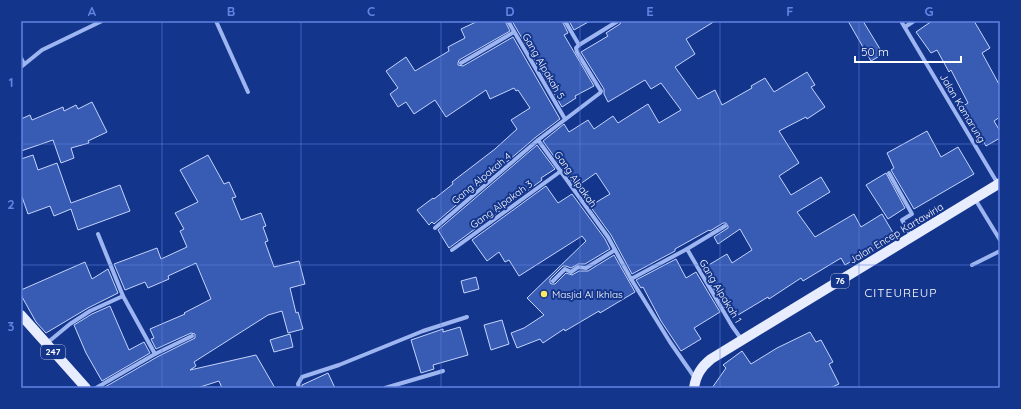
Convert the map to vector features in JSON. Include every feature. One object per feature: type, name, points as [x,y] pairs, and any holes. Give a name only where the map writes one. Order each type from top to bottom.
[{"type":"main road","name":"Jalan Encep Kartawiria","points":[[694,384],[702,366],[711,359],[999,183]]},
{"type":"main road","name":"247","points":[[21,315],[86,388]]},
{"type":"street","points":[[90,21],[92,26]]},
{"type":"street","points":[[22,66],[42,50],[102,21]]},
{"type":"street","points":[[216,21],[248,92]]},
{"type":"street","name":"Gang Alpakah 5","points":[[508,21],[565,119]]},
{"type":"street","points":[[565,21],[579,45]]},
{"type":"street","points":[[538,140],[601,91],[576,48],[618,21]]},
{"type":"street","name":"Jalan Kamarung","points":[[901,21],[999,183]]},
{"type":"street","points":[[905,27],[914,21]]},
{"type":"street","points":[[461,63],[514,32]]},
{"type":"street","points":[[21,58],[22,66]]},
{"type":"street","name":"Gang Alpakah","points":[[538,140],[608,238],[694,384]]},
{"type":"street","name":"Gang Alpakah 4","points":[[435,228],[538,140]]},
{"type":"street","name":"Gang Alpakah 3","points":[[452,250],[561,171]]},
{"type":"street","points":[[890,173],[912,214],[902,220],[912,237]]},
{"type":"street","points":[[975,198],[1000,240]]},
{"type":"street","points":[[631,279],[687,249],[725,226]]},
{"type":"street","points":[[98,234],[123,296],[155,354]]},
{"type":"street","name":"Gang Alpakah 1","points":[[687,249],[732,326],[742,340]]},
{"type":"street","points":[[553,281],[565,269],[571,272],[578,267],[586,268],[615,250]]},
{"type":"street","points":[[972,265],[1000,251]]},
{"type":"street","points":[[46,343],[70,324],[90,311],[123,296]]},
{"type":"street","points":[[299,388],[298,384],[302,377],[338,365],[423,331],[467,317]]},
{"type":"street","points":[[96,388],[155,354],[192,336]]},
{"type":"street","points":[[384,388],[401,386],[443,371]]},
{"type":"building","points":[[478,21],[505,21],[510,31],[459,60],[458,65],[463,66],[513,37],[560,119],[536,137],[434,224],[432,222],[429,225],[417,210],[433,198],[434,199],[453,184],[452,182],[495,149],[517,129],[511,120],[530,108],[518,90],[516,91],[514,88],[490,99],[486,90],[446,117],[435,100],[414,114],[406,102],[398,107],[390,94],[398,88],[386,71],[406,57],[415,71],[449,51],[448,47],[465,38],[461,29]]},
{"type":"building","points":[[512,21],[562,21],[568,33],[564,35],[594,86],[575,96],[576,98],[562,107]]},
{"type":"building","points":[[569,21],[590,21],[574,30]]},
{"type":"building","points":[[621,21],[715,21],[686,39],[695,54],[675,67],[698,99],[715,90],[722,105],[752,88],[751,86],[765,78],[774,92],[807,72],[815,85],[811,87],[825,107],[807,119],[806,117],[779,131],[799,163],[779,176],[791,195],[821,177],[830,192],[797,212],[815,237],[854,214],[861,227],[882,214],[895,236],[845,265],[841,258],[803,281],[801,278],[769,299],[768,297],[733,318],[727,307],[725,308],[702,269],[727,254],[732,263],[752,250],[740,229],[718,244],[714,237],[728,228],[726,223],[723,223],[632,274],[611,235],[590,206],[610,194],[596,173],[576,187],[543,141],[564,124],[569,132],[588,120],[594,129],[613,116],[618,123],[648,104],[659,123],[681,110],[661,83],[651,89],[645,80],[608,102],[604,94],[604,89],[581,52],[608,36],[606,33],[620,24]]},
{"type":"building","points":[[848,21],[863,21],[883,54],[871,61]]},
{"type":"building","points":[[932,21],[974,21],[990,48],[982,53],[1000,86],[1000,117],[994,121],[1000,131],[1000,138],[986,146],[963,106],[968,103],[951,70],[949,72],[937,50],[931,53],[916,32]]},
{"type":"building","points":[[92,102],[107,132],[88,141],[89,143],[71,148],[74,158],[61,163],[53,140],[21,151],[21,119],[30,115],[32,120],[63,107],[64,111],[76,105],[78,109]]},
{"type":"building","points":[[927,131],[941,157],[958,147],[974,174],[914,209],[891,170],[894,168],[887,153]]},
{"type":"building","points":[[537,145],[555,169],[449,248],[438,230]]},
{"type":"building","points":[[33,155],[38,170],[57,163],[71,203],[120,185],[130,211],[78,230],[71,209],[54,216],[50,206],[28,214],[21,194],[21,159]]},
{"type":"building","points":[[208,155],[224,184],[229,182],[236,197],[232,198],[241,220],[261,213],[266,226],[263,227],[268,241],[265,242],[274,267],[299,261],[305,284],[290,288],[296,313],[298,312],[303,329],[288,333],[282,311],[268,315],[194,362],[196,366],[190,370],[256,355],[275,388],[222,388],[219,381],[197,388],[106,388],[105,387],[157,357],[195,338],[195,334],[191,333],[156,349],[151,339],[154,338],[150,329],[185,314],[184,313],[211,299],[196,263],[168,276],[169,279],[148,288],[145,282],[125,290],[114,264],[157,248],[161,259],[187,247],[180,231],[184,229],[175,213],[198,202],[180,170]]},
{"type":"building","points":[[886,173],[905,208],[888,219],[866,185]]},
{"type":"building","points":[[546,186],[558,203],[572,194],[605,239],[610,249],[585,264],[578,264],[571,268],[563,266],[550,279],[550,283],[555,284],[566,273],[572,275],[579,271],[588,271],[614,255],[635,292],[600,313],[599,311],[565,331],[564,329],[543,343],[540,339],[517,348],[511,333],[524,328],[544,315],[527,298],[586,241],[582,236],[519,276],[509,260],[505,262],[499,252],[487,261],[472,240]]},
{"type":"building","points":[[676,259],[686,278],[696,272],[720,312],[694,328],[701,339],[681,351],[661,321],[643,287],[641,288],[636,280]]},
{"type":"building","points":[[85,262],[92,279],[108,269],[118,293],[88,308],[46,333],[36,322],[21,295],[21,290]]},
{"type":"building","points":[[476,277],[479,289],[464,293],[461,281]]},
{"type":"building","points":[[110,306],[129,350],[144,342],[150,353],[102,381],[86,353],[74,325],[92,314]]},
{"type":"building","points":[[502,320],[509,344],[491,350],[484,325]]},
{"type":"building","points":[[460,327],[468,355],[433,365],[434,369],[421,373],[411,340],[443,329],[443,332]]},
{"type":"building","points":[[810,332],[816,342],[821,340],[833,362],[829,364],[839,384],[830,388],[712,388],[726,368],[723,365],[742,351],[751,364],[777,348]]},
{"type":"building","points":[[290,334],[293,347],[274,352],[270,340]]},
{"type":"building","points":[[328,373],[335,388],[302,388],[302,385]]},
{"type":"place","name":"Masjid Al Ikhlas","points":[[544,294]]},
{"type":"district","name":"CITEUREUP","points":[[901,293]]}]
